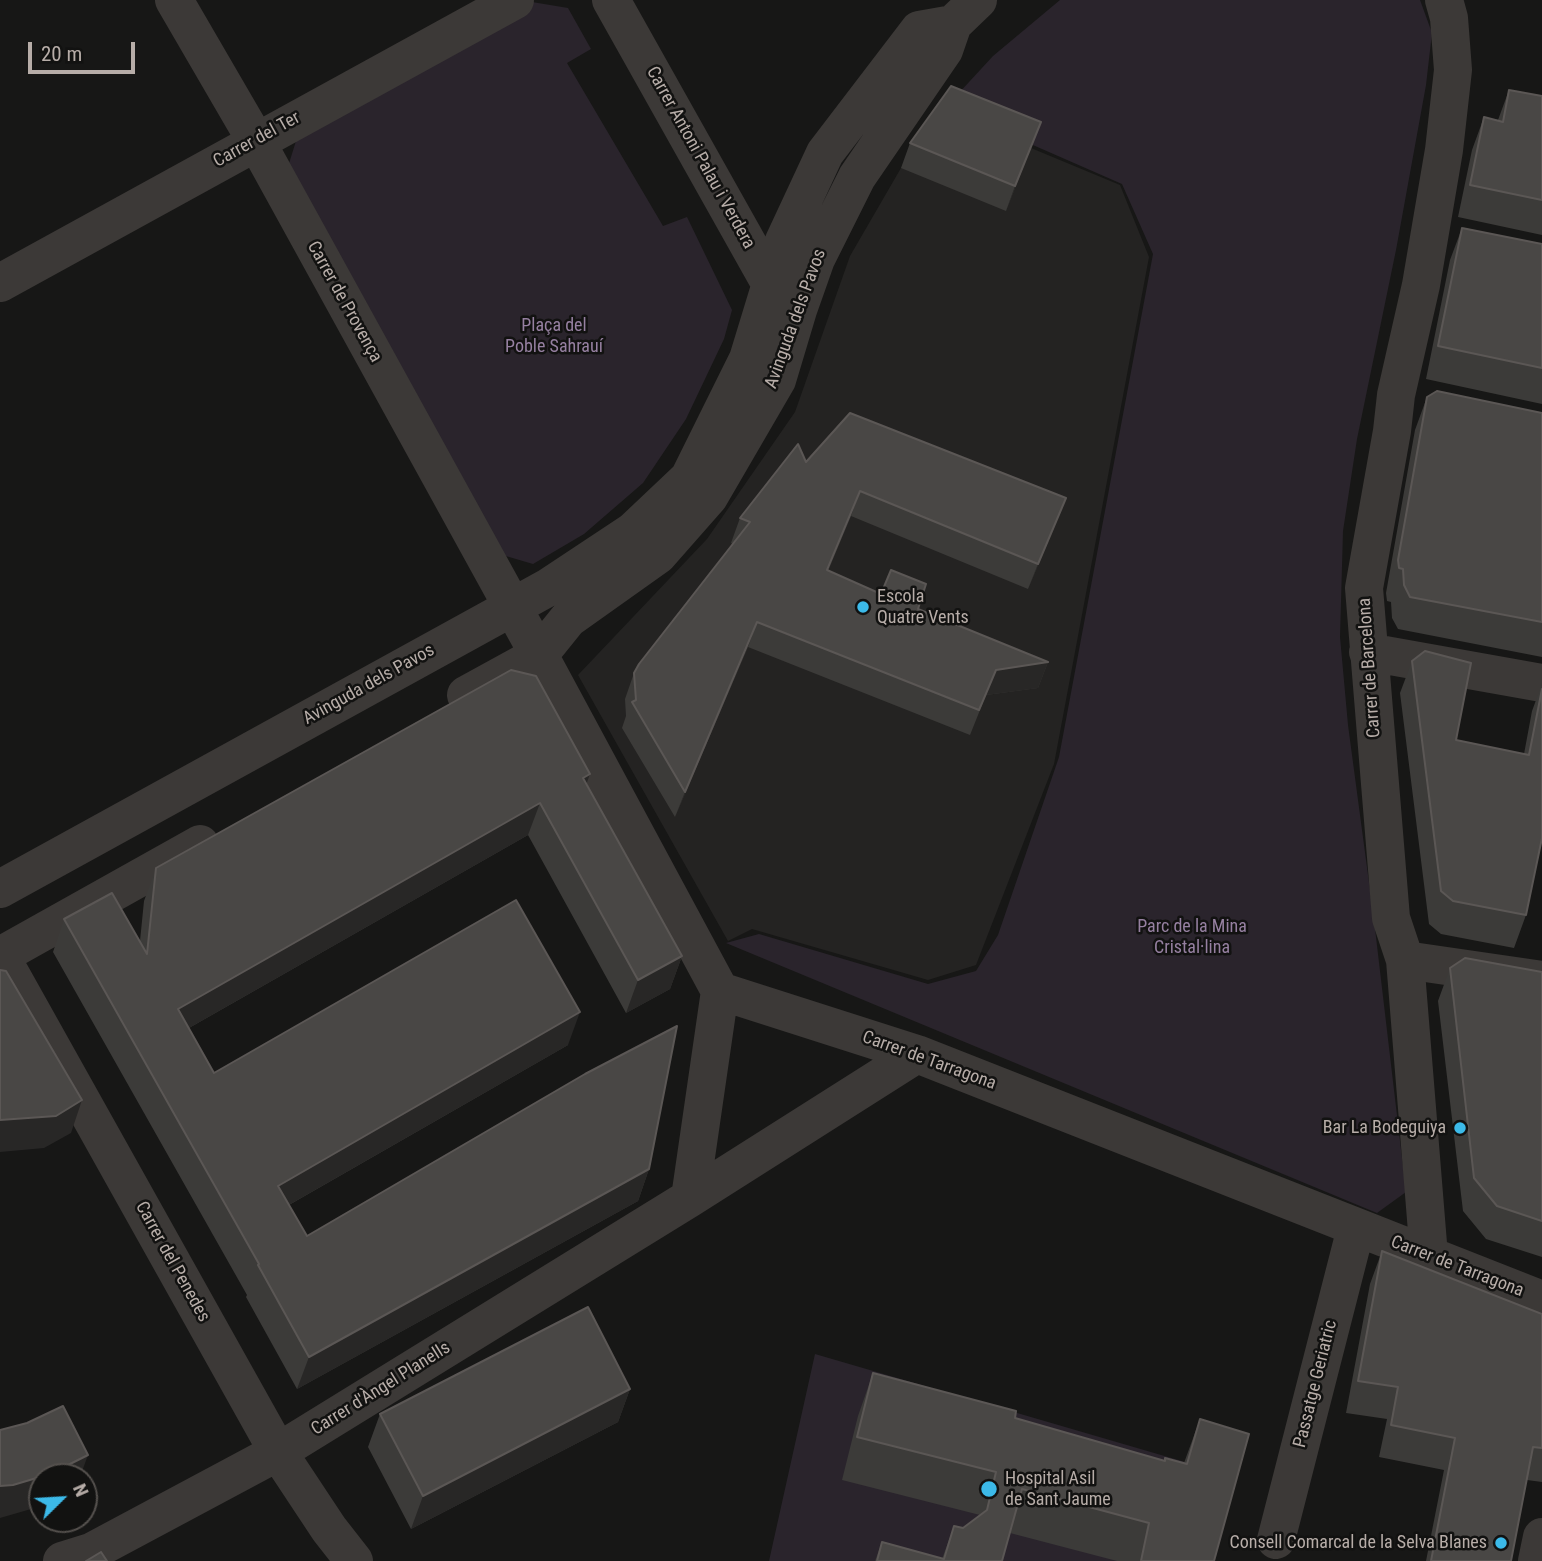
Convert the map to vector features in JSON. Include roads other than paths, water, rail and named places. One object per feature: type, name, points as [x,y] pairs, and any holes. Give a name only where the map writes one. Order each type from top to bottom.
[{"type":"street","name":"Carrer de Provença","points":[[174,0],[256,141],[511,606]]},
{"type":"street","name":"Carrer del Ter","points":[[0,283],[515,0]]},
{"type":"street","name":"Carrer Antoni Palau i Verdera","points":[[611,0],[784,297]]},
{"type":"street","name":"Carrer de Barcelona","points":[[1429,1256],[1405,960],[1391,918],[1364,587],[1396,396],[1446,238],[1453,70],[1444,0]]},
{"type":"street","name":"Avinguda dels Pavos","points":[[431,715],[539,654],[568,619],[658,555],[709,496],[777,380],[784,297],[784,240],[825,153],[919,30],[964,9]]},
{"type":"street","name":"Avinguda dels Pavos","points":[[0,889],[547,588],[633,531],[689,478],[748,359],[784,297]]},
{"type":"street","points":[[1396,396],[1436,404]]},
{"type":"street","points":[[511,606],[720,990],[690,1198]]},
{"type":"street","points":[[1368,652],[1542,683]]},
{"type":"street","points":[[0,956],[228,829]]},
{"type":"street","name":"Carrer del Penedes","points":[[0,956],[278,1452],[329,1529],[354,1561]]},
{"type":"street","points":[[1405,960],[1542,980]]},
{"type":"street","name":"Carrer de Tarragona","points":[[720,990],[916,1054],[1542,1300]]},
{"type":"street","name":"Carrer d'Àngel Planells","points":[[62,1561],[91,1552],[278,1452],[690,1198],[916,1054]]},
{"type":"street","name":"Passatge Geriatric","points":[[1276,1540],[1356,1228]]},
{"type":"street","points":[[1537,1561],[1542,1537]]},
{"type":"place","name":"Escola Quatre Vents","points":[[863,607]]},
{"type":"place","name":"Bar La Bodeguiya","points":[[1460,1128]]},
{"type":"place","name":"Hospital Asil de Sant Jaume","points":[[989,1489]]},
{"type":"place","name":"Consell Comarcal de la Selva Blanes","points":[[1501,1543]]},
{"type":"park label","name":"Plaça del Poble Sahrauí","points":[[554,336]]},
{"type":"park label","name":"Parc de la Mina Cristal·lina","points":[[1192,937]]}]
